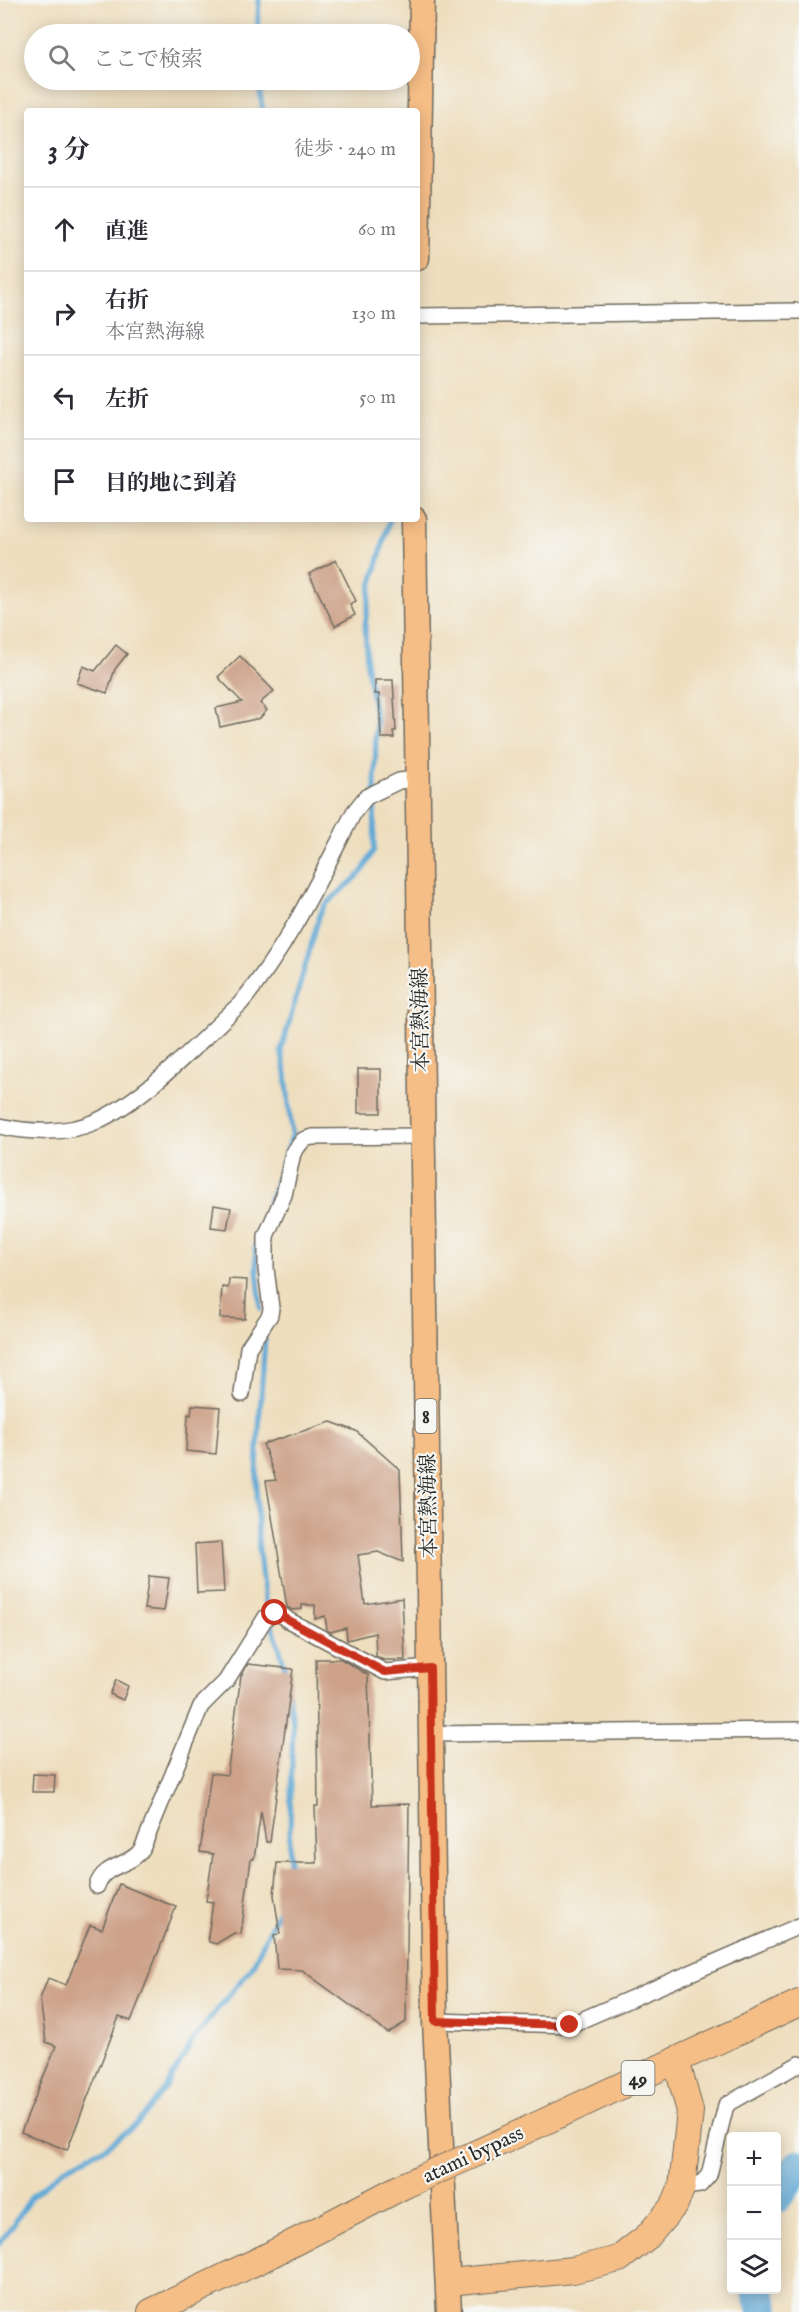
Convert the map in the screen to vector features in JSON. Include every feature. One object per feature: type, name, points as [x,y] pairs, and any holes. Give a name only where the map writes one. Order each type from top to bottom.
[{"type":"highway","name":"atami bypass","points":[[151,2312],[264,2258],[405,2185],[799,2003]]},
{"type":"highway","points":[[449,2282],[573,2270],[619,2259],[648,2236],[675,2204],[682,2187],[690,2110],[676,2060]]},
{"type":"main road","points":[[420,108],[422,0]]},
{"type":"main road","name":"本宮熱海線","points":[[414,522],[435,2021],[449,2312]]},
{"type":"street","points":[[420,316],[799,311]]},
{"type":"street","points":[[0,1126],[47,1131],[82,1126],[95,1121],[135,1097],[232,1011],[253,988],[294,927],[354,812],[366,797],[399,782],[417,779]]},
{"type":"street","points":[[242,1394],[248,1348],[270,1315],[266,1236],[284,1195],[296,1147],[303,1140],[312,1137],[422,1136]]},
{"type":"street","points":[[97,1886],[105,1872],[137,1856],[142,1849],[201,1706],[226,1681],[266,1617],[275,1613],[282,1615],[385,1672],[430,1668]]},
{"type":"street","points":[[431,1734],[799,1730]]},
{"type":"street","points":[[435,2021],[570,2025],[799,1926]]},
{"type":"street","points":[[682,2187],[700,2185],[709,2175],[726,2105],[799,2064]]},
{"type":"building","points":[[336,560],[356,601],[350,604],[355,615],[335,626],[309,574]]},
{"type":"building","points":[[116,645],[127,654],[115,669],[107,693],[77,683],[83,666],[95,671]]},
{"type":"building","points":[[240,656],[274,691],[260,703],[267,710],[260,718],[220,727],[216,708],[242,702],[218,677]]},
{"type":"building","points":[[375,680],[393,680],[396,731],[393,731],[394,738],[381,738],[379,694],[375,694]]},
{"type":"building","points":[[358,1069],[381,1069],[381,1113],[358,1113]]},
{"type":"building","points":[[214,1205],[231,1208],[227,1229],[211,1227]]},
{"type":"building","points":[[229,1279],[247,1280],[245,1319],[220,1318],[222,1287],[228,1288]]},
{"type":"building","points":[[192,1405],[220,1407],[216,1454],[186,1451],[188,1414],[191,1415]]},
{"type":"building","points":[[331,1422],[356,1431],[400,1470],[403,1562],[378,1552],[358,1555],[365,1604],[402,1598],[405,1660],[383,1660],[376,1656],[375,1633],[347,1640],[346,1628],[330,1632],[327,1630],[325,1616],[315,1619],[315,1605],[302,1605],[302,1609],[292,1610],[287,1607],[266,1481],[276,1480],[263,1444]]},
{"type":"building","points":[[221,1542],[224,1592],[197,1593],[195,1544]]},
{"type":"building","points":[[149,1576],[169,1578],[164,1611],[144,1609]]},
{"type":"building","points":[[316,1659],[341,1659],[368,1675],[372,1805],[409,1804],[406,2022],[388,2033],[302,1970],[277,1969],[274,1935],[280,1934],[274,1895],[277,1863],[317,1863]]},
{"type":"building","points":[[248,1664],[293,1669],[270,1842],[266,1842],[261,1811],[254,1859],[251,1859],[241,1934],[234,1933],[216,1944],[209,1942],[208,1936],[213,1902],[206,1901],[213,1854],[200,1852],[211,1773],[227,1775],[241,1676]]},
{"type":"building","points":[[116,1680],[128,1686],[123,1700],[110,1694]]},
{"type":"building","points":[[33,1774],[55,1775],[54,1792],[32,1792]]},
{"type":"building","points":[[119,1884],[176,1907],[131,2021],[119,2017],[67,2150],[21,2132],[56,2046],[46,2042],[40,1999],[48,1978],[66,1985],[90,1925],[102,1929]]},
{"type":"waterway","points":[[258,24],[259,0]]},
{"type":"waterway","points":[[260,90],[263,108]]},
{"type":"waterway","points":[[261,1309],[255,1249],[258,1234],[292,1136],[286,1073],[281,1051],[324,906],[362,872],[374,850],[376,721],[367,666],[365,625],[371,587],[389,522]]},
{"type":"waterway","points":[[265,1339],[257,1469],[260,1567],[265,1599],[286,1673]]},
{"type":"waterway","points":[[288,1692],[293,1722],[289,1868]]},
{"type":"waterway","points":[[0,2244],[32,2196],[64,2169],[106,2147],[138,2123],[167,2086],[195,2037],[252,1967],[279,1909]]},
{"type":"waterway","points":[[781,2190],[799,2166]]},
{"type":"waterway","points":[[758,2294],[764,2312]]},
{"type":"route","points":[[275,1613],[385,1672],[430,1668],[435,2021],[570,2025]]}]
